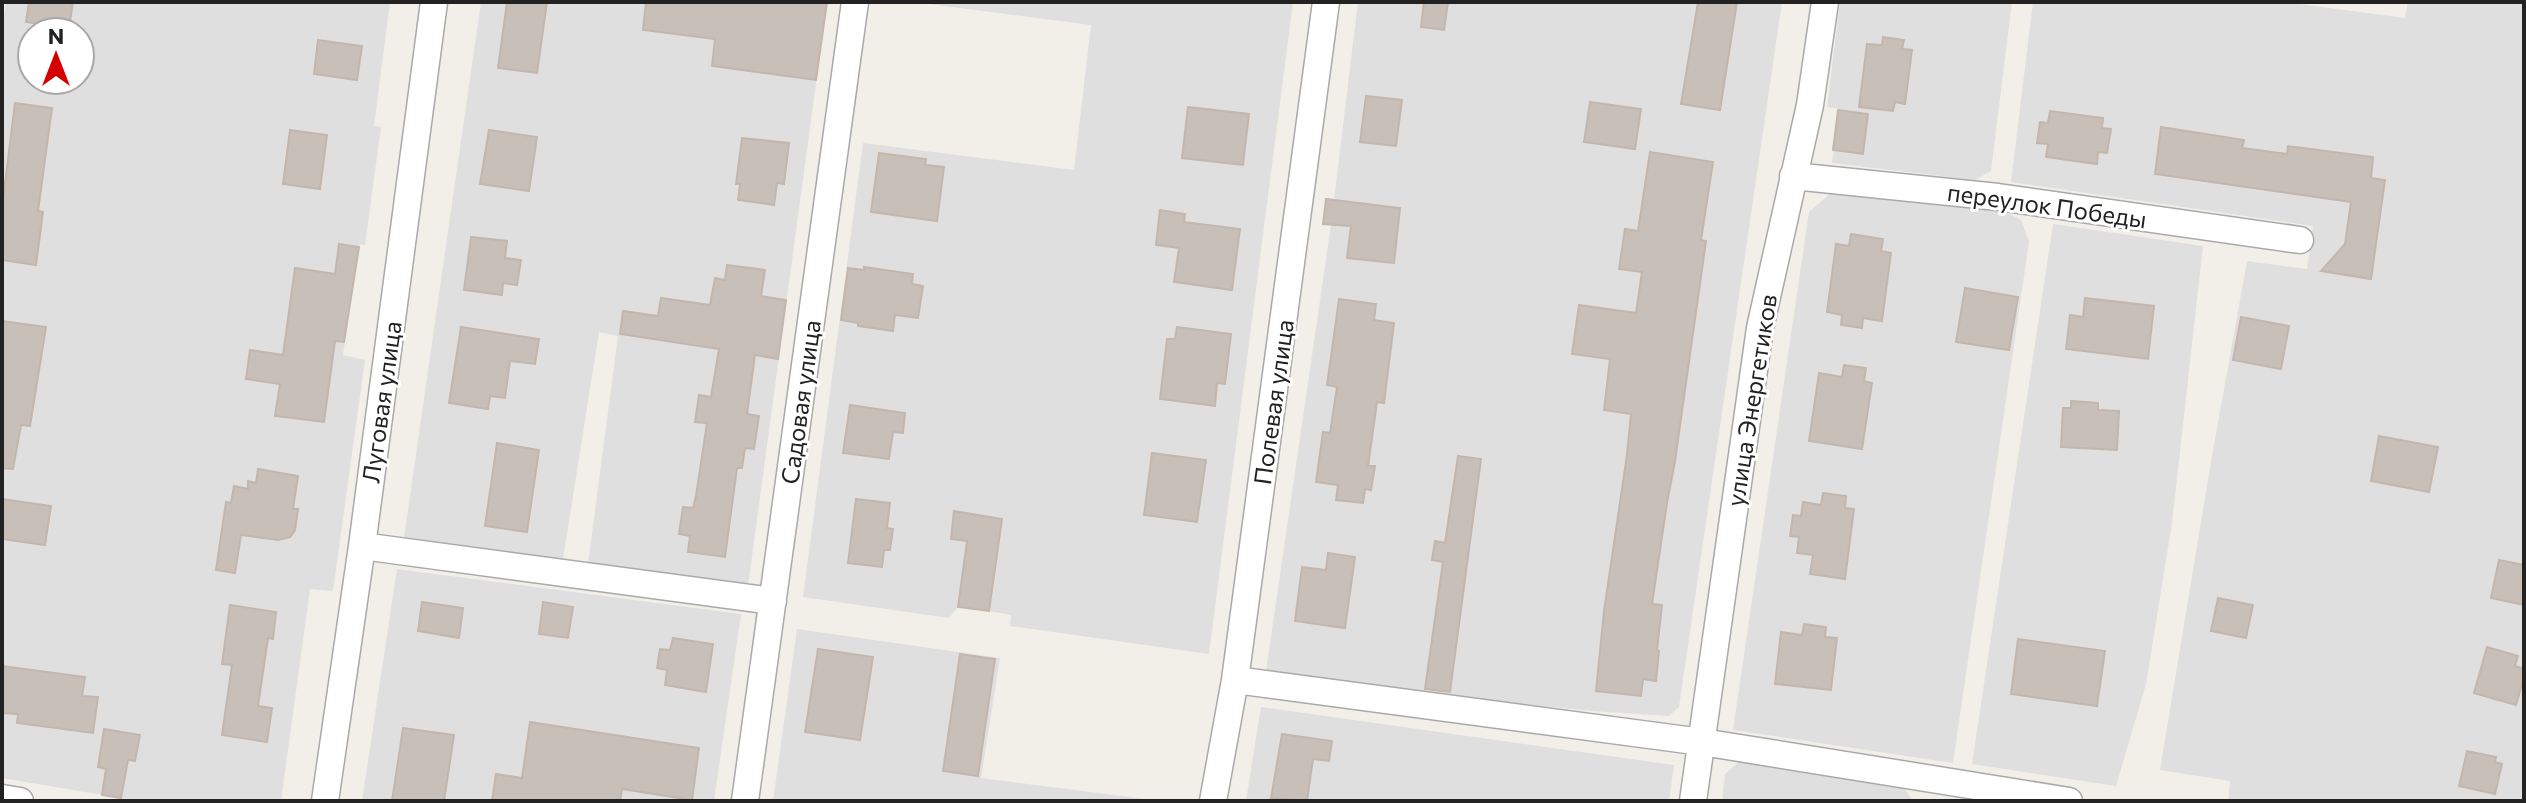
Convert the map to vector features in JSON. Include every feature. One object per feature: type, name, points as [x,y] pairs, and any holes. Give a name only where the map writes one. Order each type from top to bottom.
[{"type":"street","name":"Луговая улица","points":[[325,801],[434,2]]},
{"type":"street","name":"Садовая улица","points":[[745,801],[855,2]]},
{"type":"street","name":"Полевая улица","points":[[1213,801],[1235,680],[1326,2]]},
{"type":"street","name":"улица Энергетиков","points":[[1693,801],[1760,328],[1810,105],[1825,2]]},
{"type":"street","name":"переулок Победы","points":[[1793,176],[1998,197],[2300,240]]},
{"type":"street","points":[[362,546],[773,601]]},
{"type":"street","points":[[1235,680],[1702,742],[2069,801]]},
{"type":"street","points":[[2,798],[20,801]]},
{"type":"shaded area","points":[[6,2],[390,2],[374,126],[381,127],[365,245],[360,244],[359,247],[343,355],[365,360],[333,591],[310,589],[281,801],[138,801],[2,778],[2,34]]},
{"type":"shaded area","points":[[481,2],[827,2],[748,586],[588,564],[618,336],[599,332],[563,559],[404,538]]},
{"type":"shaded area","points":[[913,2],[1293,2],[1209,654],[1010,626],[1011,615],[989,611],[958,607],[949,618],[803,597],[863,143],[1074,170],[1091,25]]},
{"type":"shaded area","points":[[1358,2],[1782,2],[1679,707],[1669,716],[1452,696],[1266,671],[1331,225],[1323,223],[1326,199],[1334,200]]},
{"type":"shaded area","points":[[1840,2],[2012,2],[1991,171],[1975,180],[1832,163],[1839,109],[1827,107]]},
{"type":"shaded area","points":[[2033,2],[2285,2],[2405,18],[2408,2],[2524,2],[2524,788],[2521,801],[2228,801],[2230,781],[2160,770],[2247,261],[2307,269],[2313,226],[2011,182]]},
{"type":"shaded area","points":[[1833,191],[2003,211],[2021,220],[2029,242],[1953,763],[1733,730],[1809,212]]},
{"type":"shaded area","points":[[2053,224],[2203,246],[2172,523],[2146,684],[2116,786],[1972,764]]},
{"type":"shaded area","points":[[397,569],[741,614],[714,801],[362,801]]},
{"type":"shaded area","points":[[797,629],[1000,658],[981,778],[1161,801],[773,801]]},
{"type":"shaded area","points":[[1261,707],[1674,765],[1669,801],[1246,801]]},
{"type":"shaded area","points":[[1741,760],[1901,783],[1913,801],[1722,801],[1725,774]]},
{"type":"building","points":[[29,2],[73,2],[71,16],[27,16]]},
{"type":"building","points":[[507,2],[547,2],[537,73],[498,68]]},
{"type":"building","points":[[646,2],[827,2],[816,80],[712,66],[715,39],[643,30]]},
{"type":"building","points":[[1424,2],[1448,2],[1444,30],[1421,27]]},
{"type":"building","points":[[1698,2],[1737,2],[1720,110],[1681,104]]},
{"type":"building","points":[[1883,37],[1904,40],[1902,49],[1912,50],[1905,104],[1895,102],[1893,111],[1859,107],[1867,44],[1882,45]]},
{"type":"building","points":[[318,40],[362,46],[357,80],[314,74]]},
{"type":"building","points":[[1366,96],[1402,100],[1396,146],[1360,142]]},
{"type":"building","points":[[1590,102],[1641,109],[1635,149],[1584,142]]},
{"type":"building","points":[[15,103],[52,108],[38,211],[43,212],[36,265],[2,260],[2,208]]},
{"type":"building","points":[[1188,107],[1249,114],[1243,165],[1182,158]]},
{"type":"building","points":[[1838,110],[1868,114],[1863,154],[1833,150]]},
{"type":"building","points":[[2050,111],[2103,118],[2102,128],[2111,129],[2107,153],[2098,152],[2097,164],[2046,157],[2048,144],[2037,143],[2040,122],[2048,123]]},
{"type":"building","points":[[2161,127],[2244,140],[2242,148],[2287,154],[2288,146],[2373,157],[2371,178],[2385,180],[2371,279],[2321,271],[2345,244],[2351,202],[2155,174]]},
{"type":"building","points":[[290,130],[327,135],[320,189],[283,184]]},
{"type":"building","points":[[489,130],[537,137],[529,191],[480,184]]},
{"type":"building","points":[[742,138],[789,143],[784,184],[777,183],[774,205],[738,200],[740,184],[736,184]]},
{"type":"building","points":[[1650,152],[1713,162],[1701,240],[1706,241],[1652,604],[1662,605],[1656,681],[1643,679],[1641,696],[1596,691],[1631,414],[1604,410],[1610,359],[1572,354],[1579,305],[1636,313],[1642,272],[1619,269],[1625,229],[1638,231]]},
{"type":"building","points":[[879,153],[926,159],[925,165],[944,167],[937,221],[871,212]]},
{"type":"building","points":[[1326,199],[1400,208],[1394,263],[1347,258],[1351,226],[1323,224]]},
{"type":"building","points":[[1160,210],[1185,214],[1184,222],[1240,229],[1232,290],[1174,282],[1179,248],[1156,245]]},
{"type":"building","points":[[1851,234],[1883,239],[1881,251],[1891,253],[1882,321],[1863,318],[1862,328],[1841,325],[1842,315],[1827,312],[1836,244],[1849,246]]},
{"type":"building","points":[[471,237],[507,241],[505,258],[521,260],[517,285],[503,283],[502,295],[464,290]]},
{"type":"building","points":[[339,244],[359,247],[344,342],[335,341],[324,422],[275,416],[280,384],[246,379],[250,350],[283,355],[295,268],[335,274]]},
{"type":"building","points":[[727,265],[765,270],[761,296],[786,300],[778,359],[755,355],[747,414],[759,416],[754,449],[745,448],[742,468],[737,468],[725,557],[688,552],[690,536],[679,534],[683,507],[693,508],[707,423],[695,422],[699,395],[711,397],[719,349],[620,334],[623,311],[658,316],[661,298],[710,305],[715,278],[725,280]]},
{"type":"building","points":[[864,267],[913,274],[912,284],[923,286],[918,318],[895,315],[893,331],[841,320],[848,268],[864,270]]},
{"type":"building","points":[[1965,288],[2018,297],[2009,350],[1956,342]]},
{"type":"building","points":[[2085,298],[2154,306],[2148,359],[2066,349],[2070,315],[2083,317]]},
{"type":"building","points":[[1339,299],[1376,304],[1374,320],[1394,323],[1384,403],[1377,402],[1368,466],[1375,466],[1371,490],[1365,489],[1363,503],[1336,500],[1338,485],[1316,482],[1323,432],[1330,433],[1337,387],[1327,385]]},
{"type":"building","points":[[2241,317],[2289,326],[2281,369],[2233,360]]},
{"type":"building","points":[[2,321],[46,327],[30,426],[21,425],[13,469],[2,468]]},
{"type":"building","points":[[461,327],[539,339],[535,364],[510,361],[505,398],[490,396],[488,409],[449,403]]},
{"type":"building","points":[[1177,327],[1231,334],[1225,384],[1217,383],[1215,406],[1160,399],[1167,339],[1175,339]]},
{"type":"building","points":[[1844,365],[1866,368],[1864,381],[1872,383],[1862,449],[1809,441],[1819,373],[1842,377]]},
{"type":"building","points":[[2071,401],[2098,403],[2098,410],[2119,411],[2117,450],[2061,447],[2063,408],[2071,408]]},
{"type":"building","points":[[850,405],[905,413],[903,433],[893,432],[889,459],[843,453]]},
{"type":"building","points":[[2379,436],[2438,447],[2429,492],[2371,481]]},
{"type":"building","points":[[497,443],[539,450],[527,532],[485,526]]},
{"type":"building","points":[[1152,453],[1206,460],[1197,522],[1144,515]]},
{"type":"building","points":[[1458,456],[1481,459],[1450,692],[1425,689],[1443,562],[1432,560],[1435,541],[1445,543]]},
{"type":"building","points":[[258,469],[298,476],[293,509],[298,509],[295,530],[290,537],[278,540],[241,535],[235,573],[216,570],[226,502],[231,503],[234,486],[248,489],[248,481],[256,483]]},
{"type":"building","points":[[1823,493],[1846,496],[1845,508],[1854,509],[1845,579],[1810,574],[1813,555],[1797,553],[1799,537],[1790,536],[1793,515],[1801,516],[1803,502],[1821,505]]},
{"type":"building","points":[[2,499],[51,506],[45,545],[2,539]]},
{"type":"building","points":[[856,499],[890,503],[887,528],[893,529],[890,550],[884,550],[882,567],[848,563]]},
{"type":"building","points":[[954,511],[1002,519],[989,611],[958,607],[967,541],[951,539]]},
{"type":"building","points":[[1328,553],[1355,557],[1345,628],[1295,621],[1302,567],[1326,570]]},
{"type":"building","points":[[2499,560],[2524,565],[2524,605],[2491,598]]},
{"type":"building","points":[[2218,598],[2253,605],[2246,638],[2211,631]]},
{"type":"building","points":[[422,602],[463,608],[459,638],[418,631]]},
{"type":"building","points":[[543,602],[573,607],[568,638],[539,634]]},
{"type":"building","points":[[230,605],[276,612],[273,639],[268,638],[258,706],[272,708],[267,742],[222,735],[232,665],[222,664]]},
{"type":"building","points":[[1804,624],[1826,627],[1825,637],[1837,638],[1831,690],[1775,684],[1781,632],[1802,635]]},
{"type":"building","points":[[673,638],[713,644],[706,692],[665,685],[667,670],[657,668],[660,649],[670,650]]},
{"type":"building","points":[[2018,639],[2105,651],[2097,706],[2011,694]]},
{"type":"building","points":[[2487,647],[2518,656],[2515,666],[2524,669],[2524,677],[2516,705],[2474,693]]},
{"type":"building","points":[[818,649],[873,657],[860,740],[805,732]]},
{"type":"building","points":[[960,654],[995,659],[978,776],[943,771]]},
{"type":"building","points":[[2,666],[85,677],[82,696],[98,697],[93,733],[17,723],[18,714],[2,713]]},
{"type":"building","points":[[530,722],[699,748],[692,800],[622,789],[620,801],[492,801],[496,774],[522,778]]},
{"type":"building","points":[[403,728],[454,735],[444,801],[392,801]]},
{"type":"building","points":[[104,729],[140,735],[135,761],[128,760],[121,798],[102,795],[106,769],[98,767]]},
{"type":"building","points":[[1282,734],[1332,741],[1329,761],[1313,759],[1307,801],[1271,798]]},
{"type":"building","points":[[2467,751],[2496,757],[2495,762],[2502,764],[2495,794],[2459,786]]}]
